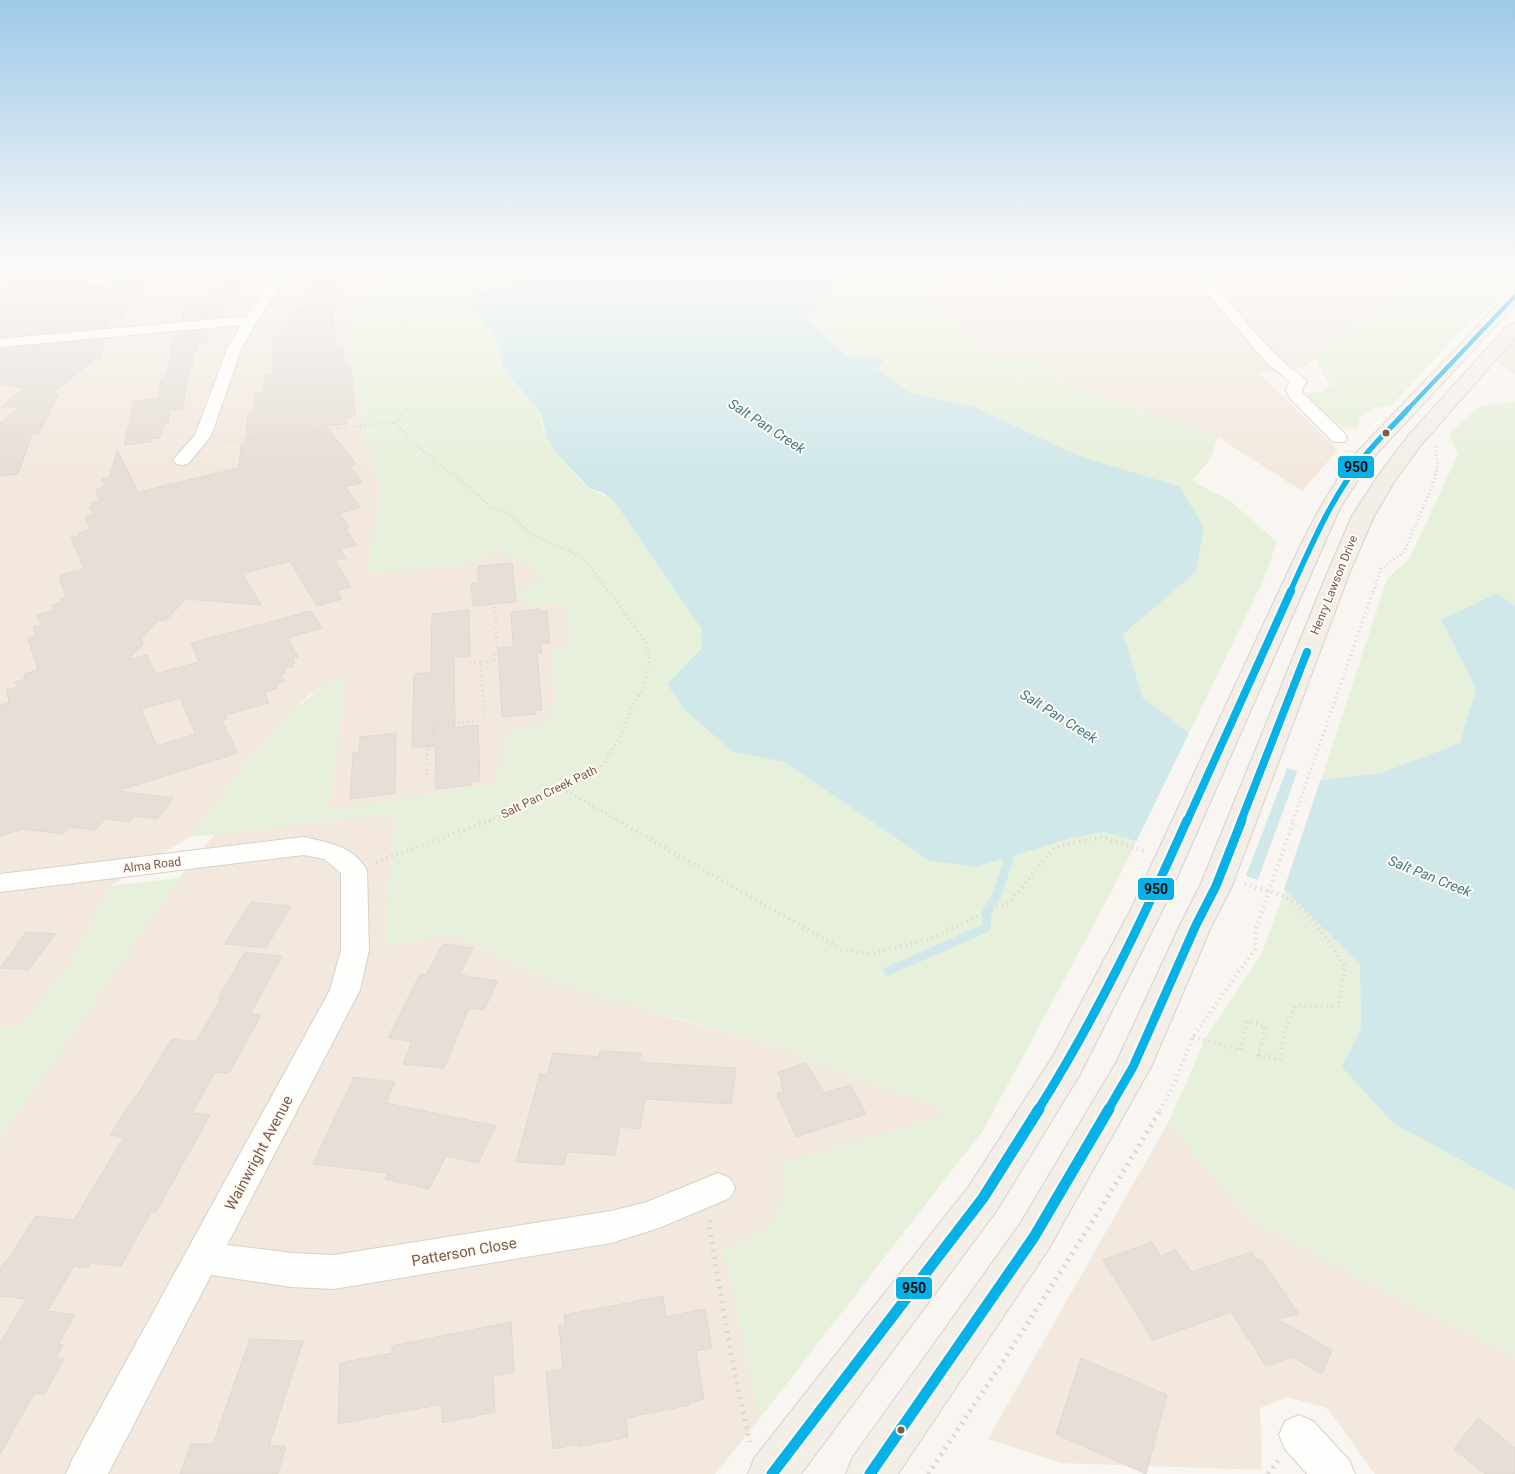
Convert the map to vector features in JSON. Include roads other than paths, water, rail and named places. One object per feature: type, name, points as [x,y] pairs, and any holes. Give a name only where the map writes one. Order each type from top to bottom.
[{"type":"main road","points":[[761,1460],[983,1198],[1066,1066],[1147,909],[1329,508],[1346,480],[1374,445],[1479,334]]},
{"type":"main road","name":"Henry Lawson Drive","points":[[870,1474],[1034,1237],[1133,1067],[1196,925],[1216,886],[1340,569],[1363,516],[1378,489],[1396,463],[1510,334]]},
{"type":"street","points":[[0,343],[101,334]]},
{"type":"street","points":[[182,460],[203,436],[232,355],[244,334]]},
{"type":"street","points":[[1251,334],[1281,370],[1298,381],[1294,389],[1295,394],[1339,438]]},
{"type":"street","name":"Alma Road","points":[[0,883],[304,846],[332,852],[348,863],[354,870]]},
{"type":"street","name":"Wainwright Avenue","points":[[86,1474],[345,990],[355,950],[354,870]]},
{"type":"street","name":"Patterson Close","points":[[203,1258],[292,1270],[334,1272],[611,1227],[647,1218],[718,1188]]},
{"type":"street","points":[[1299,1436],[1335,1474]]},
{"type":"water","name":"Salt Pan Creek","points":[[494,334],[822,334],[847,356],[887,359],[875,368],[910,393],[974,407],[1077,455],[1180,487],[1204,528],[1196,572],[1123,634],[1143,698],[1189,733],[1321,780],[1381,773],[1460,743],[1476,689],[1441,620],[1497,593],[1515,606],[1515,1190],[1393,1123],[1342,1067],[1361,1028],[1360,965],[1285,890],[1203,860],[1103,832],[1072,838],[976,867],[930,861],[784,762],[733,752],[685,710],[667,684],[702,648],[701,628],[614,501],[603,493],[589,488],[557,454],[546,436],[542,418],[534,404],[511,379],[503,366],[497,339]]},
{"type":"waterway","points":[[888,971],[986,928],[987,911],[996,897],[1009,858]]}]
